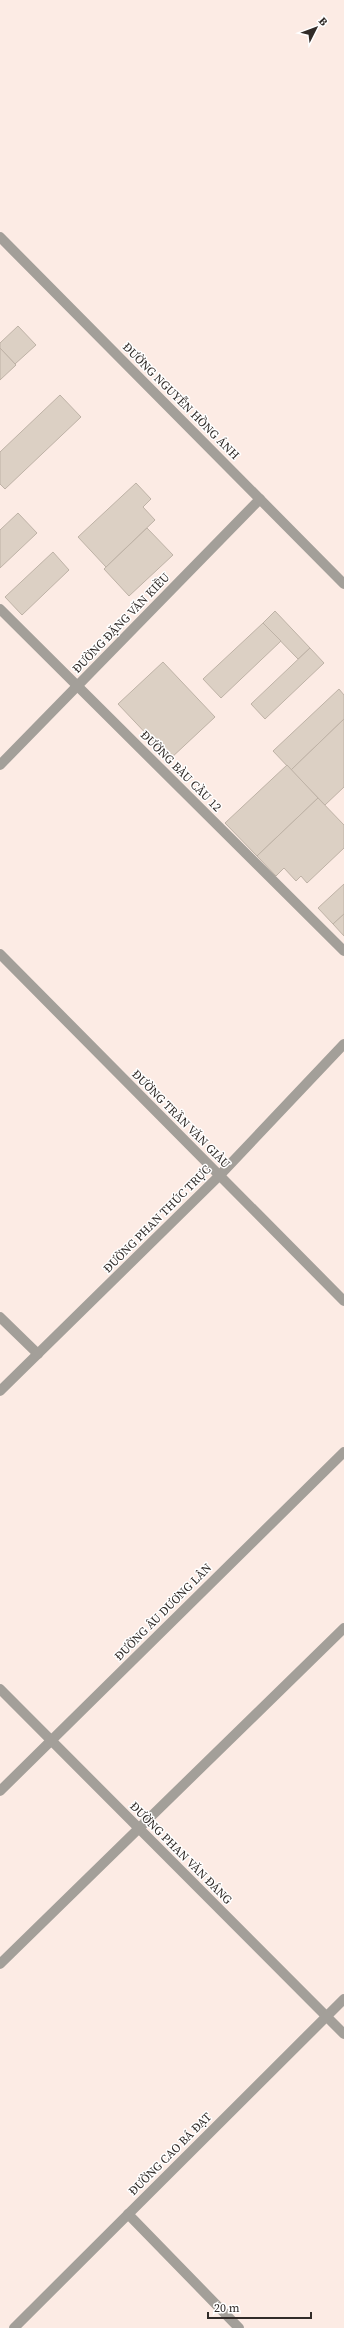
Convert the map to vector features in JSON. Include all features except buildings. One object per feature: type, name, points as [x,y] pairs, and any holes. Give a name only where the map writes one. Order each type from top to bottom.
[{"type":"street","name":"ĐƯỜNG NGUYỄN HỒNG ÁNH","points":[[0,237],[344,584]]},
{"type":"street","name":"ĐƯỜNG ĐẶNG VĂN KIỀU","points":[[0,765],[260,498]]},
{"type":"street","name":"ĐƯỜNG BÀU CẦU 12","points":[[0,609],[344,951]]},
{"type":"street","name":"ĐƯỜNG TRẦN VĂN GIÀU","points":[[0,954],[344,1301]]},
{"type":"street","name":"ĐƯỜNG PHAN THÚC TRỰC","points":[[0,1391],[219,1176],[344,1044]]},
{"type":"street","points":[[0,1316],[38,1354]]},
{"type":"street","name":"ĐƯỜNG ÂU DƯƠNG LÂN","points":[[0,1791],[344,1452]]},
{"type":"street","points":[[0,1964],[344,1628]]},
{"type":"street","name":"ĐƯỜNG PHAN VĂN ĐÁNG","points":[[0,1689],[51,1742],[344,2034]]},
{"type":"street","name":"ĐƯỜNG CAO BÁ ĐẠT","points":[[14,2328],[344,1999]]},
{"type":"street","points":[[128,2214],[239,2328]]}]
